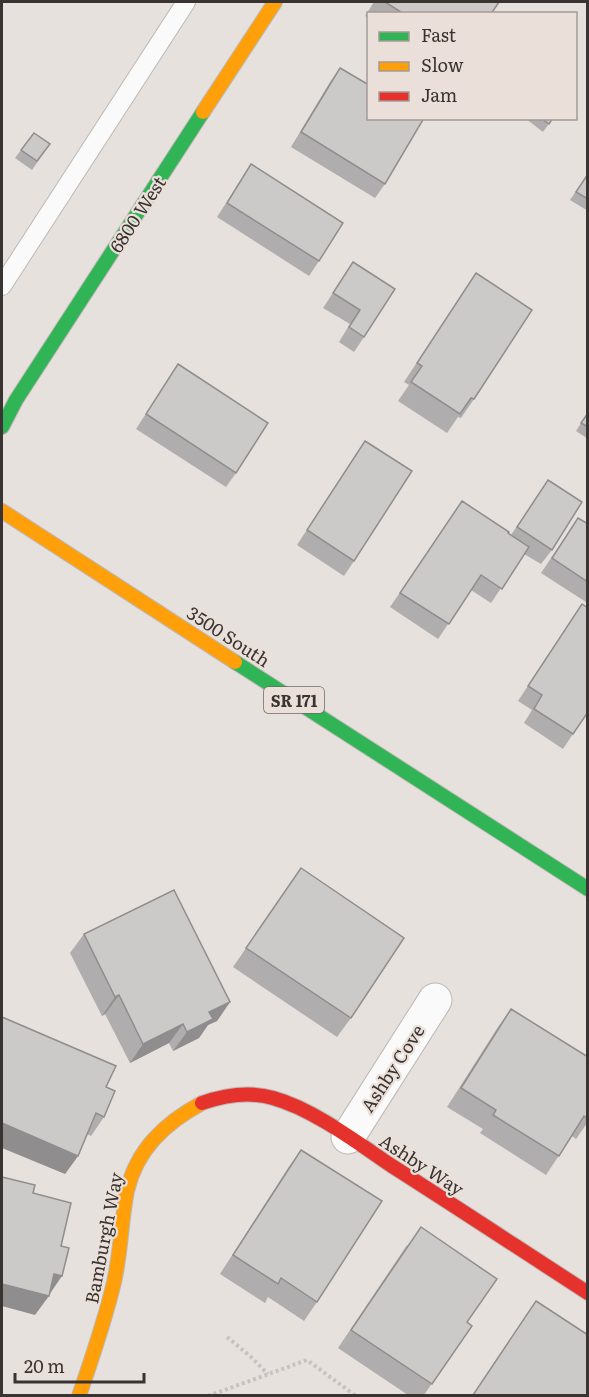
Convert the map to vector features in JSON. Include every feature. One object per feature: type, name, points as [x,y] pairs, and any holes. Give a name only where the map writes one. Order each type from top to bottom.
[{"type":"street","name":"6800 West","points":[[2,428],[16,400],[275,2]]},
{"type":"street","name":"3500 South","points":[[2,511],[588,889]]},
{"type":"street","name":"Ashby Cove","points":[[348,1137],[435,1000]]},
{"type":"street","name":"Ashby Way","points":[[227,1096],[249,1094],[270,1097],[310,1114],[588,1293]]},
{"type":"street","name":"Bamburgh Way","points":[[79,1395],[106,1316],[129,1187],[144,1150],[173,1120],[188,1110],[227,1096]]},
{"type":"lane","points":[[2,286],[186,2]]},
{"type":"path","points":[[226,1337],[268,1374]]},
{"type":"path","points":[[208,1395],[307,1360],[356,1395]]},
{"type":"building","points":[[385,2],[499,2],[492,12],[401,12]]},
{"type":"building","points":[[340,68],[367,84],[367,120],[423,120],[385,184],[301,132]]},
{"type":"building","points":[[34,133],[50,144],[37,161],[21,150]]},
{"type":"building","points":[[251,164],[343,223],[319,261],[227,203]]},
{"type":"building","points":[[588,174],[588,199],[576,192]]},
{"type":"building","points":[[353,262],[395,289],[364,337],[349,327],[360,310],[333,293]]},
{"type":"building","points":[[476,273],[532,310],[474,399],[471,398],[460,414],[411,382],[422,366],[417,363]]},
{"type":"building","points":[[178,364],[268,423],[236,473],[146,414]]},
{"type":"building","points":[[588,413],[588,427],[581,423]]},
{"type":"building","points":[[365,441],[412,471],[354,561],[307,530]]},
{"type":"building","points":[[548,480],[582,502],[552,550],[517,527]]},
{"type":"building","points":[[462,501],[529,547],[502,589],[481,575],[449,624],[400,593]]},
{"type":"building","points":[[578,518],[588,524],[588,582],[552,558]]},
{"type":"building","points":[[582,604],[588,608],[588,712],[573,734],[534,709],[542,695],[528,686]]},
{"type":"building","points":[[301,868],[404,938],[351,1018],[246,948]]},
{"type":"building","points":[[174,890],[230,1002],[209,1012],[213,1019],[187,1032],[183,1024],[143,1044],[119,995],[115,997],[84,934]]},
{"type":"building","points":[[511,1009],[588,1057],[588,1119],[584,1116],[559,1156],[493,1115],[496,1110],[461,1088]]},
{"type":"building","points":[[2,1017],[116,1066],[106,1087],[115,1091],[104,1117],[96,1113],[78,1156],[2,1123]]},
{"type":"building","points":[[301,1150],[382,1201],[317,1302],[281,1278],[278,1284],[233,1255]]},
{"type":"building","points":[[2,1177],[35,1185],[33,1193],[71,1203],[61,1246],[69,1248],[62,1276],[54,1274],[49,1296],[2,1284]]},
{"type":"building","points":[[421,1227],[497,1279],[467,1322],[472,1326],[432,1384],[351,1330]]},
{"type":"building","points":[[536,1301],[588,1335],[588,1395],[473,1395]]},
{"type":"traffic: fast","points":[[2,427],[16,400],[203,112]]},
{"type":"traffic: fast","points":[[235,662],[588,889]]},
{"type":"traffic: slow","points":[[203,112],[275,2]]},
{"type":"traffic: slow","points":[[2,511],[235,662]]},
{"type":"traffic: slow","points":[[79,1396],[114,1282],[125,1202],[132,1176],[145,1150],[154,1139],[176,1119],[202,1103]]},
{"type":"traffic: jam","points":[[202,1103],[246,1094],[273,1098],[304,1110],[350,1137],[588,1293]]}]
